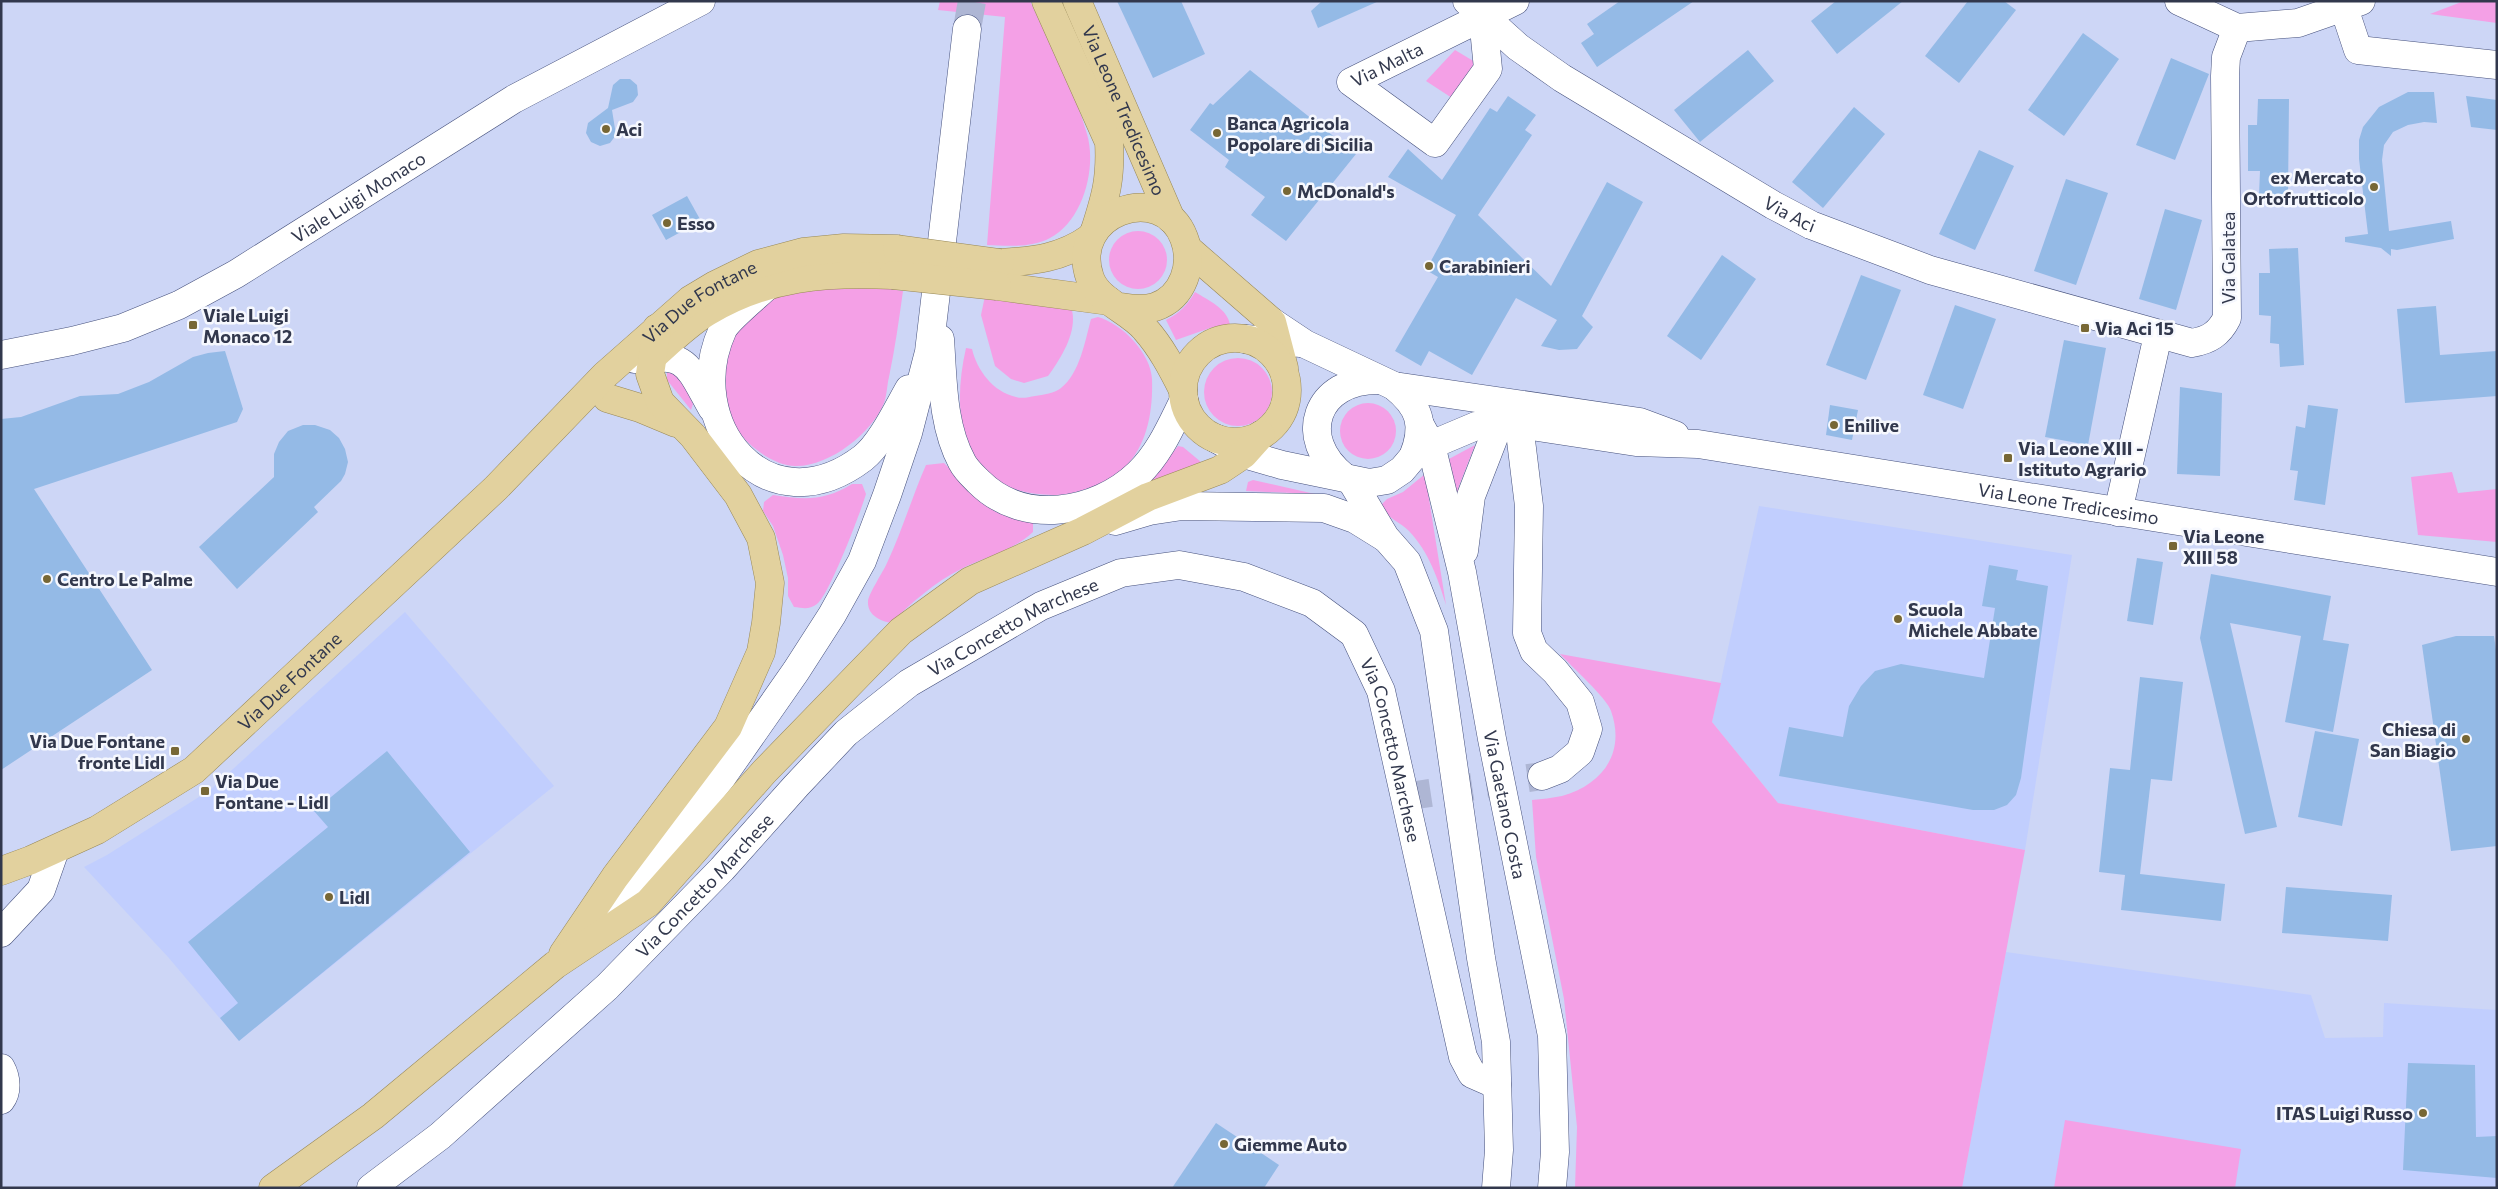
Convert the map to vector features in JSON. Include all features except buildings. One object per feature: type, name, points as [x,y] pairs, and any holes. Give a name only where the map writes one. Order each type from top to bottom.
[{"type":"main road","name":"Via Leone Tredicesimo","points":[[1046,1],[1109,142],[1111,167],[1108,191],[1092,234]]},
{"type":"main road","name":"Via Leone Tredicesimo","points":[[1077,1],[1171,219]]},
{"type":"main road","points":[[895,262],[999,274],[1139,310],[1157,306],[1172,297],[1183,283],[1188,266],[1188,249],[1182,232],[1171,219],[1156,210],[1139,207],[1122,209],[1107,217],[1075,249],[999,274]]},
{"type":"main road","points":[[1092,234],[1086,252],[1091,280],[1099,292],[1144,327],[1160,349],[1195,423],[1215,438]]},
{"type":"main road","points":[[273,1188],[373,1116],[555,965],[648,903],[764,772],[901,631],[970,581],[1083,530],[1148,497],[1220,470],[1274,426],[1282,412],[1287,397],[1285,336],[1188,249]]},
{"type":"main road","name":"Via Due Fontane","points":[[1,871],[55,850],[122,816],[194,770],[302,672],[543,441],[621,360],[690,300],[715,284],[758,264],[803,252],[828,250],[895,262]]},
{"type":"main road","name":"Via Due Fontane","points":[[543,441],[607,398],[652,356],[706,313],[769,284],[803,276],[848,273],[895,262]]},
{"type":"main road","points":[[555,965],[615,877],[728,727],[761,652],[770,583],[761,538],[738,495],[660,402],[650,374],[657,328]]},
{"type":"main road","points":[[1183,395],[1186,372],[1195,356],[1210,345],[1226,339],[1245,339],[1260,344],[1282,366],[1287,381]]},
{"type":"main road","points":[[607,398],[640,408],[682,426]]},
{"type":"street","name":"Viale Luigi Monaco","points":[[1,355],[72,341],[123,328],[179,306],[236,274],[514,99],[701,1]]},
{"type":"street","name":"Via Malta","points":[[1475,9],[1488,69],[1435,143],[1351,82],[1475,9],[1515,1]]},
{"type":"street","points":[[2179,1],[2237,28],[2298,23],[2352,5],[2358,50],[2497,66]]},
{"type":"street","name":"Via Aci","points":[[1475,9],[1518,47],[1562,78],[1773,205],[1811,225],[1930,270],[2158,335]]},
{"type":"street","name":"Via Galatea","points":[[2158,335],[2192,343],[2203,341],[2222,329],[2227,318],[2225,76],[2226,57],[2237,28]]},
{"type":"street","points":[[555,965],[634,886],[722,777],[796,672],[832,615],[862,561],[908,433],[930,352],[967,29]]},
{"type":"street","points":[[715,413],[712,364],[724,327],[769,284]]},
{"type":"street","points":[[937,300],[946,416],[955,448],[963,464],[984,487],[1014,504],[1045,510],[1064,510],[1110,493],[1137,474],[1165,440],[1183,395]]},
{"type":"street","points":[[2118,512],[2158,335]]},
{"type":"street","points":[[1245,339],[1285,336],[1387,383],[1407,396],[1416,410],[1421,442]]},
{"type":"street","points":[[621,360],[652,356],[674,358],[684,363],[715,413],[728,440],[749,465],[770,478],[802,484],[836,476],[865,456],[890,423],[930,352]]},
{"type":"street","points":[[1496,1188],[1499,1150],[1496,1042],[1481,958],[1434,631],[1407,562],[1385,537],[1348,478],[1330,466],[1320,450],[1317,432],[1320,414],[1329,398],[1343,386],[1360,380],[1640,422],[1698,444]]},
{"type":"street","points":[[1215,438],[1253,445],[1282,466],[1369,483],[1387,480],[1402,470],[1421,442],[1476,426],[1509,424],[1636,442],[1698,444]]},
{"type":"street","points":[[1462,572],[1471,496],[1509,424]]},
{"type":"street","points":[[1509,424],[1529,506],[1527,633],[1534,652],[1555,672],[1580,702],[1588,729],[1580,752],[1560,769],[1542,776]]},
{"type":"street","name":"Via Gaetano Costa","points":[[1421,442],[1462,572],[1492,739],[1552,1036],[1555,1152],[1552,1188]]},
{"type":"street","name":"Via Leone Tredicesimo","points":[[1698,444],[2497,572]]},
{"type":"street","points":[[1083,530],[1149,511],[1182,506],[1324,508],[1355,519],[1385,537]]},
{"type":"street","name":"Via Concetto Marchese","points":[[371,1188],[440,1136],[607,987],[722,869],[846,733],[909,683],[1041,606],[1121,573],[1179,565],[1244,577],[1312,603],[1354,634],[1381,692],[1403,797],[1449,987],[1463,1057],[1472,1074],[1498,1085]]},
{"type":"street","points":[[1,933],[41,890],[55,850]]},
{"type":"street","points":[[1,1068],[5,1076],[4,1096],[1,1100]]},
{"type":"shaded area","points":[[940,1],[1030,1],[1061,66],[1082,117],[1090,148],[1090,162],[1085,192],[1079,207],[1061,230],[1050,238],[1027,245],[987,245],[1005,17],[938,10]]},
{"type":"shaded area","points":[[2464,1],[2497,1],[2497,23],[2430,14]]},
{"type":"shaded area","points":[[1455,50],[1480,65],[1452,98],[1426,81]]},
{"type":"shaded area","points":[[1138,231],[1149,233],[1162,244],[1167,260],[1165,271],[1154,284],[1138,289],[1127,287],[1114,276],[1109,260],[1111,249],[1122,236]]},
{"type":"shaded area","points":[[864,285],[903,291],[884,403],[870,426],[860,436],[848,446],[822,461],[795,466],[785,465],[770,459],[746,440],[736,428],[726,403],[724,375],[726,361],[740,324],[749,310],[766,300],[793,292]]},
{"type":"shaded area","points":[[1195,292],[1226,314],[1230,325],[1213,327],[1176,340],[1166,320],[1183,308]]},
{"type":"shaded area","points":[[985,296],[1071,307],[1073,325],[1071,334],[1063,352],[1048,376],[1024,383],[1011,379],[995,366],[981,315]]},
{"type":"shaded area","points":[[1098,317],[1117,326],[1134,341],[1147,360],[1150,369],[1152,391],[1150,414],[1148,426],[1139,448],[1125,467],[1111,478],[1093,487],[1074,492],[1056,495],[1025,492],[1001,483],[983,469],[970,450],[963,428],[960,403],[961,376],[966,348],[972,349],[982,372],[1000,390],[1021,398],[1045,394],[1061,388],[1073,374],[1084,347],[1091,319]]},
{"type":"shaded area","points":[[1238,358],[1251,361],[1262,368],[1269,379],[1272,392],[1269,405],[1262,416],[1251,423],[1238,426],[1225,423],[1214,416],[1207,405],[1204,392],[1207,379],[1214,368],[1225,361]]},
{"type":"shaded area","points":[[667,371],[679,372],[693,404],[691,410],[667,380]]},
{"type":"shaded area","points":[[1362,403],[1374,403],[1384,407],[1392,415],[1396,431],[1392,447],[1384,455],[1374,459],[1362,459],[1352,455],[1344,447],[1340,437],[1340,425],[1344,415],[1352,407]]},
{"type":"shaded area","points":[[1475,445],[1459,486],[1455,505],[1447,460]]},
{"type":"shaded area","points":[[1178,446],[1183,447],[1201,462],[1128,495],[1151,480]]},
{"type":"shaded area","points":[[944,463],[996,512],[1033,522],[1033,532],[1008,549],[961,569],[942,580],[891,623],[883,621],[872,614],[868,606],[869,597],[892,551],[926,465]]},
{"type":"shaded area","points":[[2452,472],[2458,493],[2497,489],[2497,542],[2418,535],[2411,477]]},
{"type":"shaded area","points":[[1425,474],[1446,605],[1436,576],[1422,548],[1409,531],[1389,516],[1381,505],[1387,499],[1403,492]]},
{"type":"shaded area","points":[[1253,480],[1315,494],[1246,491],[1248,482]]},
{"type":"shaded area","points":[[852,484],[862,484],[866,494],[829,586],[822,598],[814,606],[809,608],[794,607],[788,596],[788,578],[783,555],[773,526],[763,511],[764,502],[773,495],[814,498],[832,494]]},
{"type":"shaded area","name":"Scuola Michele Abbate","points":[[1759,506],[2072,555],[2025,850],[1778,803],[1712,722]]},
{"type":"shaded area","points":[[405,612],[554,786],[239,1041],[168,957],[84,867],[107,855],[210,790]]},
{"type":"shaded area","points":[[1560,654],[1721,683],[1712,722],[1778,803],[2025,850],[1962,1188],[1575,1188],[1577,1127],[1564,999],[1536,857],[1532,800],[1562,796],[1589,784],[1607,765],[1613,753],[1615,726],[1608,705],[1596,690]]},
{"type":"shaded area","points":[[2006,952],[2311,995],[2325,1038],[2383,1037],[2384,1003],[2497,1010],[2497,1188],[1962,1188]]},
{"type":"shaded area","points":[[2065,1120],[2241,1149],[2235,1188],[2054,1188]]},
{"type":"tunnel","points":[[967,29],[972,1]]},
{"type":"tunnel","points":[[1403,797],[1542,776]]},
{"type":"place","name":"Aci","points":[[606,129]]},
{"type":"place","name":"Banca Agricola Popolare di Sicilia","points":[[1217,133]]},
{"type":"place","name":"ex Mercato Ortofrutticolo","points":[[2374,187]]},
{"type":"place","name":"McDonald's","points":[[1287,191]]},
{"type":"place","name":"Esso","points":[[667,223]]},
{"type":"place","name":"Carabinieri","points":[[1429,266]]},
{"type":"place","name":"Viale Luigi Monaco 12","points":[[193,325]]},
{"type":"place","name":"Via Aci 15","points":[[2085,328]]},
{"type":"place","name":"Enilive","points":[[1834,425]]},
{"type":"place","name":"Via Leone XIII - Istituto Agrario","points":[[2008,458]]},
{"type":"place","name":"Via Leone XIII 58","points":[[2173,546]]},
{"type":"place","name":"Centro Le Palme","points":[[47,579]]},
{"type":"place","name":"Scuola Michele Abbate","points":[[1898,619]]},
{"type":"place","name":"Chiesa di San Biagio","points":[[2466,739]]},
{"type":"place","name":"Via Due Fontane fronte Lidl","points":[[175,751]]},
{"type":"place","name":"Via Due Fontane - Lidl","points":[[205,791]]},
{"type":"place","name":"Lidl","points":[[329,897]]},
{"type":"place","name":"ITAS Luigi Russo","points":[[2423,1113]]},
{"type":"place","name":"Giemme Auto","points":[[1224,1144]]}]
